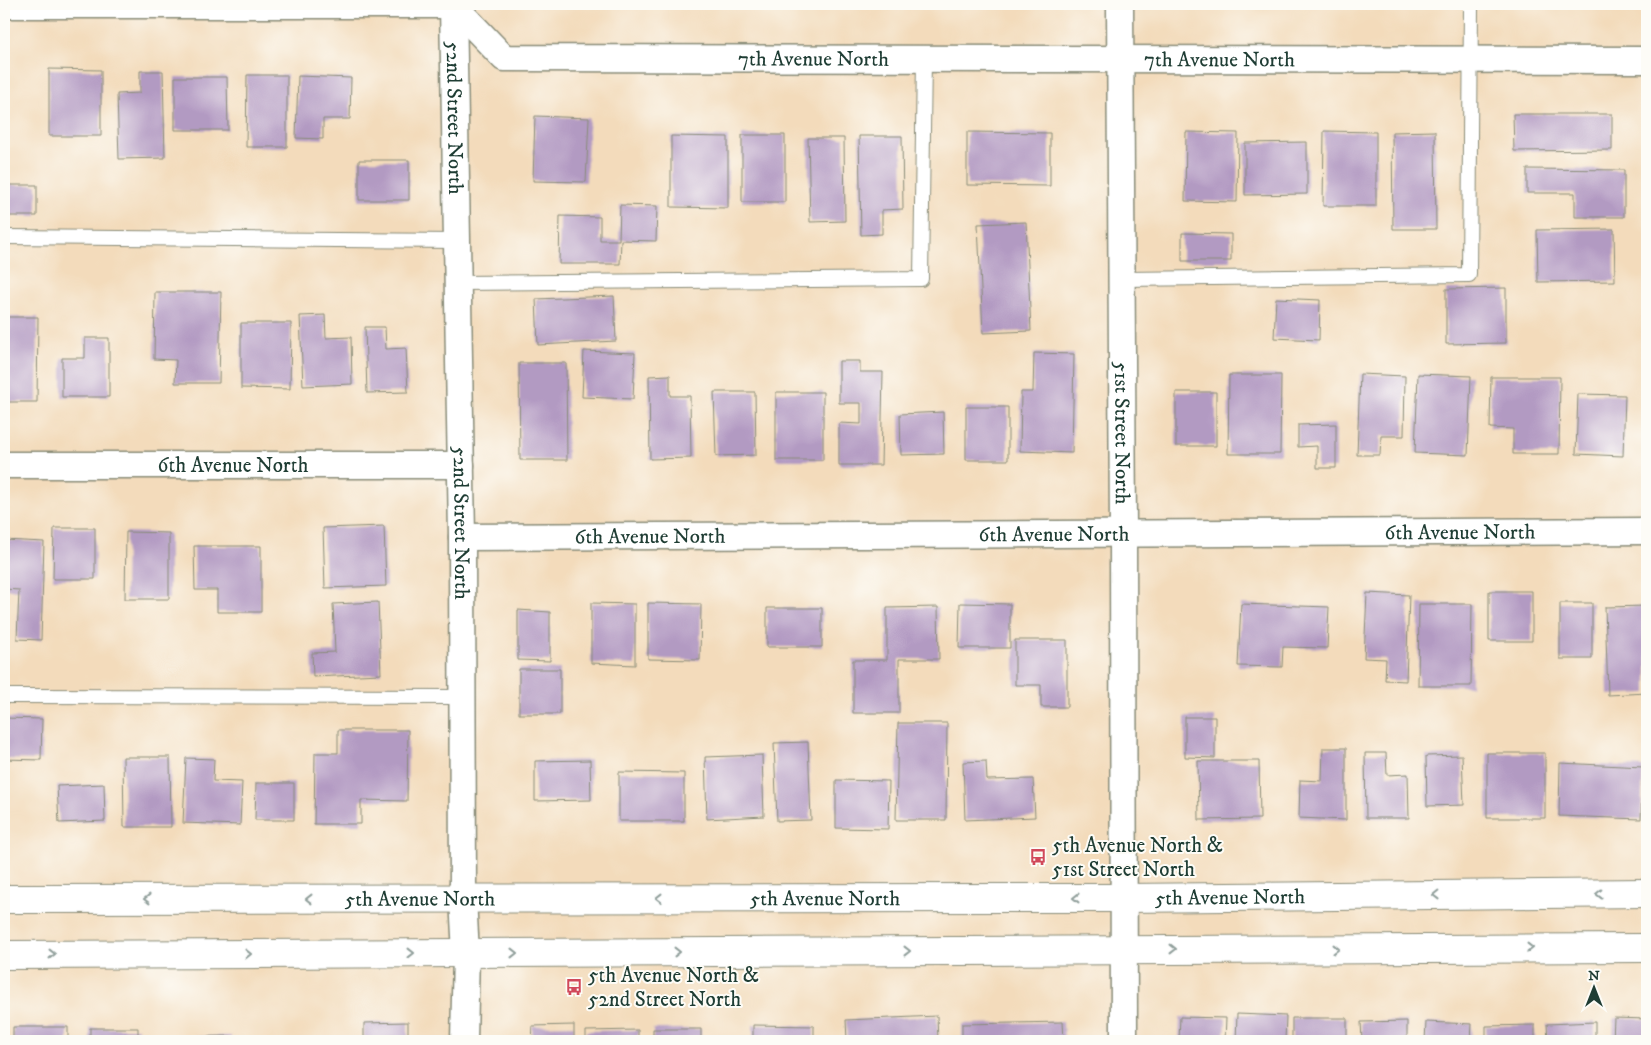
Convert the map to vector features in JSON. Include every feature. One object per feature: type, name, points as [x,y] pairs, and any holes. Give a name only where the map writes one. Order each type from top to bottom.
[{"type":"main road","name":"5th Avenue North","points":[[4,899],[1124,898],[1647,893]]},
{"type":"main road","points":[[4,954],[1647,948]]},
{"type":"street","name":"7th Avenue North","points":[[453,4],[504,58],[1647,60]]},
{"type":"street","points":[[4,5],[453,4]]},
{"type":"street","name":"52nd Street North","points":[[453,4],[462,537],[463,899],[466,953],[464,1041]]},
{"type":"street","name":"51st Street North","points":[[1120,4],[1124,1041]]},
{"type":"street","name":"6th Avenue North","points":[[4,466],[460,465]]},
{"type":"street","name":"6th Avenue North","points":[[462,537],[1647,531]]},
{"type":"lane","points":[[1122,279],[1469,275],[1471,4]]},
{"type":"lane","points":[[458,283],[921,279],[924,58]]},
{"type":"lane","points":[[4,237],[457,241]]},
{"type":"lane","points":[[4,696],[462,697]]},
{"type":"building","points":[[49,69],[101,70],[101,136],[49,136]]},
{"type":"building","points":[[140,71],[163,71],[165,158],[119,159],[117,94],[140,93]]},
{"type":"building","points":[[247,75],[287,75],[287,147],[246,147]]},
{"type":"building","points":[[298,76],[351,78],[350,119],[323,119],[323,139],[296,138]]},
{"type":"building","points":[[175,77],[227,77],[228,130],[175,130]]},
{"type":"building","points":[[4,81],[8,82],[5,122],[4,122]]},
{"type":"building","points":[[1513,114],[1612,114],[1612,150],[1514,151]]},
{"type":"building","points":[[535,116],[589,118],[586,182],[533,181]]},
{"type":"building","points":[[1324,131],[1376,132],[1376,206],[1323,206]]},
{"type":"building","points":[[1435,131],[1436,229],[1393,229],[1392,132]]},
{"type":"building","points":[[967,132],[1050,133],[1050,186],[967,185]]},
{"type":"building","points":[[1186,132],[1238,133],[1237,202],[1185,201]]},
{"type":"building","points":[[742,135],[785,135],[785,202],[742,202]]},
{"type":"building","points":[[671,136],[728,137],[728,208],[671,207]]},
{"type":"building","points":[[859,136],[902,136],[903,209],[882,210],[882,234],[861,235]]},
{"type":"building","points":[[808,138],[844,138],[845,221],[810,222]]},
{"type":"building","points":[[1307,142],[1307,194],[1245,195],[1245,143]]},
{"type":"building","points":[[359,160],[409,160],[409,200],[359,200]]},
{"type":"building","points":[[1527,169],[1624,170],[1624,217],[1575,217],[1575,193],[1527,193]]},
{"type":"building","points":[[4,185],[37,185],[37,216],[4,216]]},
{"type":"building","points":[[620,205],[657,206],[656,241],[621,240],[620,264],[559,264],[560,216],[600,217],[600,240],[619,240]]},
{"type":"building","points":[[1026,222],[1031,331],[983,333],[978,224]]},
{"type":"building","points":[[1614,229],[1615,281],[1538,282],[1537,230]]},
{"type":"building","points":[[1182,233],[1231,234],[1231,261],[1182,261]]},
{"type":"building","points":[[1506,288],[1506,343],[1446,344],[1446,289]]},
{"type":"building","points":[[155,292],[221,292],[219,383],[175,383],[176,360],[154,359]]},
{"type":"building","points":[[614,296],[616,341],[538,345],[536,299]]},
{"type":"building","points":[[1276,298],[1320,300],[1319,340],[1274,338]]},
{"type":"building","points":[[325,315],[326,338],[351,337],[352,384],[303,386],[300,316]]},
{"type":"building","points":[[4,317],[38,317],[37,402],[4,402]]},
{"type":"building","points":[[241,323],[291,323],[290,389],[241,388]]},
{"type":"building","points":[[365,327],[385,327],[386,349],[406,348],[408,392],[367,393]]},
{"type":"building","points":[[85,338],[109,338],[109,397],[62,397],[62,358],[85,358]]},
{"type":"building","points":[[584,351],[635,353],[633,399],[582,397]]},
{"type":"building","points":[[1034,353],[1074,354],[1072,453],[1020,451],[1021,392],[1033,392]]},
{"type":"building","points":[[839,361],[860,361],[860,372],[883,372],[881,465],[839,465],[839,423],[861,424],[861,403],[839,403]]},
{"type":"building","points":[[519,363],[566,363],[567,460],[520,460]]},
{"type":"building","points":[[1360,374],[1405,376],[1404,436],[1381,436],[1380,455],[1357,455]]},
{"type":"building","points":[[1418,374],[1471,376],[1468,455],[1415,453]]},
{"type":"building","points":[[670,375],[670,396],[690,396],[691,458],[650,459],[649,376]]},
{"type":"building","points":[[1229,375],[1281,375],[1280,454],[1228,454]]},
{"type":"building","points":[[1491,377],[1560,377],[1559,454],[1513,454],[1513,429],[1490,428]]},
{"type":"building","points":[[714,392],[755,392],[756,455],[716,456]]},
{"type":"building","points":[[776,392],[823,392],[823,460],[776,460]]},
{"type":"building","points":[[1176,392],[1216,392],[1216,446],[1176,446]]},
{"type":"building","points":[[1578,394],[1625,395],[1623,456],[1576,454]]},
{"type":"building","points":[[966,407],[1008,407],[1008,460],[966,460]]},
{"type":"building","points":[[943,412],[944,454],[901,455],[900,414]]},
{"type":"building","points":[[1336,424],[1336,468],[1317,468],[1317,446],[1298,447],[1298,425]]},
{"type":"building","points":[[384,526],[386,586],[325,588],[323,528]]},
{"type":"building","points":[[54,528],[95,528],[95,579],[53,579]]},
{"type":"building","points":[[126,532],[169,533],[169,599],[125,599]]},
{"type":"building","points":[[4,540],[44,542],[41,640],[17,639],[19,590],[4,589]]},
{"type":"building","points":[[194,546],[261,546],[261,612],[217,612],[217,590],[195,590]]},
{"type":"building","points":[[1489,591],[1532,591],[1532,641],[1489,641]]},
{"type":"building","points":[[1367,593],[1409,595],[1406,681],[1385,680],[1386,659],[1364,658]]},
{"type":"building","points":[[378,602],[381,674],[313,677],[312,653],[335,652],[333,604]]},
{"type":"building","points":[[591,603],[635,604],[635,665],[591,663]]},
{"type":"building","points":[[648,603],[701,604],[700,660],[648,659]]},
{"type":"building","points":[[960,603],[1010,604],[1010,648],[959,648]]},
{"type":"building","points":[[1560,603],[1592,603],[1592,659],[1560,659]]},
{"type":"building","points":[[1241,604],[1329,607],[1327,648],[1283,647],[1282,667],[1238,666]]},
{"type":"building","points":[[1419,604],[1472,604],[1471,686],[1418,686]]},
{"type":"building","points":[[1647,606],[1647,693],[1608,695],[1605,607]]},
{"type":"building","points":[[938,607],[939,659],[899,659],[899,713],[853,713],[853,660],[887,660],[887,608]]},
{"type":"building","points":[[767,608],[822,608],[822,647],[767,647]]},
{"type":"building","points":[[518,610],[550,612],[550,661],[518,660]]},
{"type":"building","points":[[1015,640],[1067,640],[1067,707],[1041,707],[1041,685],[1015,685]]},
{"type":"building","points":[[519,669],[560,669],[560,714],[519,714]]},
{"type":"building","points":[[1185,717],[1215,717],[1215,758],[1185,757]]},
{"type":"building","points":[[4,718],[42,719],[41,760],[4,759]]},
{"type":"building","points":[[898,723],[947,723],[946,820],[896,820]]},
{"type":"building","points":[[338,730],[408,730],[407,801],[361,800],[361,824],[314,824],[315,753],[338,753]]},
{"type":"building","points":[[808,742],[811,820],[777,821],[774,743]]},
{"type":"building","points":[[1323,748],[1346,748],[1346,820],[1299,818],[1300,780],[1322,781]]},
{"type":"building","points":[[1365,753],[1386,753],[1387,775],[1408,774],[1409,818],[1366,818]]},
{"type":"building","points":[[1487,753],[1545,753],[1545,818],[1487,818]]},
{"type":"building","points":[[762,755],[764,816],[707,819],[705,757]]},
{"type":"building","points":[[1462,755],[1464,805],[1427,806],[1426,756]]},
{"type":"building","points":[[123,757],[170,757],[171,827],[124,827]]},
{"type":"building","points":[[186,758],[214,759],[213,781],[242,782],[240,825],[183,823]]},
{"type":"building","points":[[590,760],[591,800],[535,801],[535,761]]},
{"type":"building","points":[[986,761],[987,780],[1033,779],[1035,817],[965,820],[963,762]]},
{"type":"building","points":[[1198,761],[1259,761],[1260,819],[1199,820]]},
{"type":"building","points":[[1560,763],[1643,767],[1641,819],[1559,816]]},
{"type":"building","points":[[619,772],[684,773],[684,821],[619,821]]},
{"type":"building","points":[[836,780],[889,781],[888,829],[836,828]]},
{"type":"building","points":[[256,783],[294,783],[294,820],[255,820]]},
{"type":"building","points":[[104,784],[105,821],[59,823],[57,786]]},
{"type":"building","points":[[1237,1014],[1286,1016],[1285,1041],[1236,1041]]},
{"type":"building","points":[[937,1016],[938,1041],[847,1041],[846,1020]]},
{"type":"building","points":[[1180,1017],[1226,1018],[1225,1041],[1179,1041]]},
{"type":"building","points":[[1292,1018],[1347,1018],[1347,1041],[1292,1041]]},
{"type":"building","points":[[1614,1018],[1647,1019],[1647,1041],[1613,1041]]},
{"type":"building","points":[[1407,1021],[1407,1041],[1362,1041],[1361,1022]]},
{"type":"building","points":[[408,1022],[408,1041],[364,1041],[364,1023]]},
{"type":"building","points":[[1063,1022],[1064,1041],[962,1041],[962,1024]]},
{"type":"building","points":[[1426,1022],[1472,1024],[1471,1041],[1425,1041]]},
{"type":"building","points":[[1595,1022],[1595,1041],[1548,1041],[1547,1024]]},
{"type":"building","points":[[574,1025],[574,1041],[533,1041],[532,1026]]},
{"type":"building","points":[[753,1025],[814,1026],[814,1041],[753,1041]]},
{"type":"building","points":[[1535,1025],[1535,1041],[1486,1041],[1486,1026]]},
{"type":"building","points":[[13,1027],[68,1027],[68,1041],[13,1041]]},
{"type":"building","points":[[90,1028],[138,1028],[138,1041],[90,1041]]},
{"type":"building","points":[[653,1029],[701,1029],[701,1041],[653,1041]]},
{"type":"building","points":[[638,1030],[638,1041],[586,1041],[586,1031]]},
{"type":"building","points":[[231,1036],[231,1041],[165,1041],[165,1037]]},
{"type":"place","name":"5th Avenue North & 51st Street North","points":[[1038,857]]},
{"type":"place","name":"5th Avenue North & 52nd Street North","points":[[574,987]]}]
